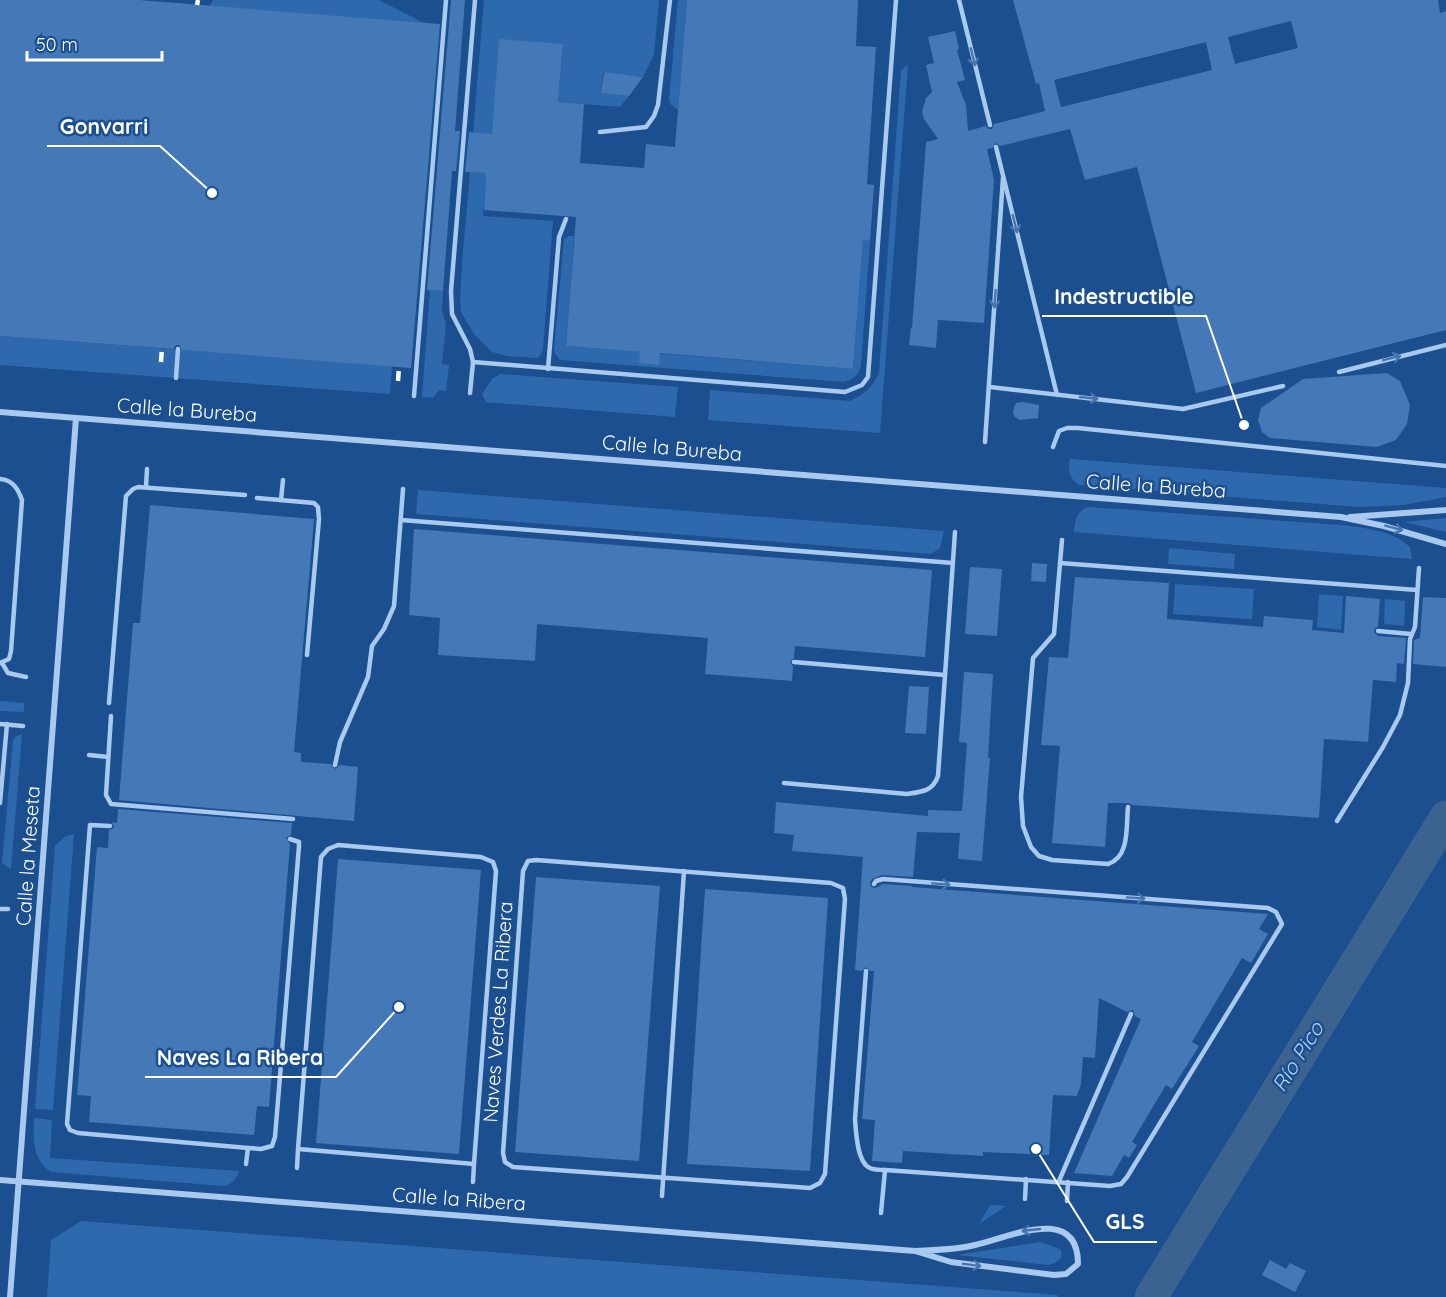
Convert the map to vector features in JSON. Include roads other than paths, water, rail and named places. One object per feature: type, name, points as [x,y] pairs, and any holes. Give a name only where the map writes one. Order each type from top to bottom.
[{"type":"street","name":"Calle la Bureba","points":[[0,412],[1341,517],[1384,526],[1446,544]]},
{"type":"street","name":"Calle la Meseta","points":[[10,1297],[76,418]]},
{"type":"street","name":"Calle la Bureba","points":[[1341,517],[1446,510]]},
{"type":"street","name":"Calle la Ribera","points":[[0,1180],[915,1251],[953,1249],[976,1245],[1023,1231],[1051,1229],[1065,1233],[1077,1245],[1078,1264],[1066,1274],[1054,1275],[951,1262],[915,1251]]},
{"type":"lane","points":[[414,396],[446,0]]},
{"type":"lane","points":[[470,393],[473,362],[470,348],[452,314],[451,291],[475,0]]},
{"type":"lane","points":[[600,132],[645,127],[654,116],[660,95],[670,0]]},
{"type":"lane","points":[[473,362],[845,392],[862,385],[868,376],[896,0]]},
{"type":"lane","points":[[959,0],[990,125]]},
{"type":"lane","points":[[996,147],[1057,395]]},
{"type":"lane","points":[[985,442],[1003,178]]},
{"type":"lane","points":[[548,369],[559,237],[566,219]]},
{"type":"lane","points":[[1339,372],[1446,345]]},
{"type":"lane","points":[[176,378],[178,349]]},
{"type":"lane","points":[[990,387],[1184,409],[1283,386]]},
{"type":"lane","points":[[1053,447],[1059,431],[1078,428],[1446,466]]},
{"type":"lane","points":[[146,487],[147,469]]},
{"type":"lane","points":[[0,479],[5,479],[16,486],[22,500],[11,651],[9,659],[1,663],[8,673],[26,676]]},
{"type":"lane","points":[[281,500],[283,480]]},
{"type":"lane","points":[[109,703],[126,496],[133,489],[146,487],[245,495]]},
{"type":"lane","points":[[335,765],[340,742],[368,677],[372,646],[384,629],[394,606],[403,489]]},
{"type":"lane","points":[[257,498],[314,503],[318,512],[307,655]]},
{"type":"lane","points":[[401,520],[953,563]]},
{"type":"lane","points":[[784,783],[907,794],[925,791],[935,785],[938,776],[955,532]]},
{"type":"lane","points":[[1062,540],[1054,634],[1033,658],[1021,797],[1023,826],[1031,847],[1038,856],[1052,860],[1108,864],[1117,861],[1124,849],[1128,807]]},
{"type":"lane","points":[[1060,563],[1417,590]]},
{"type":"lane","points":[[1337,821],[1400,715],[1408,683],[1419,568]]},
{"type":"lane","points":[[1378,631],[1411,634]]},
{"type":"lane","points":[[794,662],[945,675]]},
{"type":"lane","points":[[111,716],[106,795],[111,804],[293,819]]},
{"type":"lane","points":[[0,724],[23,726]]},
{"type":"lane","points":[[0,803],[7,724]]},
{"type":"lane","points":[[88,755],[108,757]]},
{"type":"lane","points":[[83,824],[110,826]]},
{"type":"lane","points":[[90,825],[67,1124],[70,1130],[78,1133],[261,1149],[272,1146],[275,1137],[299,846],[299,842],[290,839]]},
{"type":"lane","points":[[297,1168],[321,857],[328,849],[338,846],[481,857],[493,862],[496,871],[473,1182]]},
{"type":"lane","name":"Naves Verdes La Ribera","points":[[528,861],[831,883],[843,888],[845,910],[825,1173],[820,1184],[810,1188],[664,1178],[513,1167],[505,1162],[502,1153],[523,871],[528,861]]},
{"type":"lane","points":[[663,1196],[684,871]]},
{"type":"lane","points":[[866,971],[855,1119],[863,1163],[870,1169],[1110,1186],[1121,1184],[1127,1177],[1282,924],[1276,912],[1268,908],[883,879],[874,884]]},
{"type":"lane","points":[[0,909],[8,909]]},
{"type":"lane","points":[[1059,1181],[1131,1014]]},
{"type":"lane","points":[[246,1164],[248,1148]]},
{"type":"lane","points":[[298,1149],[474,1164]]},
{"type":"lane","points":[[881,1213],[885,1170]]},
{"type":"lane","points":[[1025,1198],[1026,1179]]},
{"type":"lane","points":[[1067,1201],[1068,1182]]},
{"type":"waterway","name":"Río Pico","points":[[1151,1297],[1446,817]]},
{"type":"railway","points":[[197,5],[198,0]]},
{"type":"railway","points":[[161,362],[162,348]]},
{"type":"railway","points":[[398,381],[399,367]]},
{"type":"place","name":"Gonvarri","points":[[212,193]]},
{"type":"place","name":"Indestructible","points":[[1244,425]]},
{"type":"place","name":"Naves La Ribera","points":[[399,1007]]},
{"type":"place","name":"GLS","points":[[1036,1149]]}]
